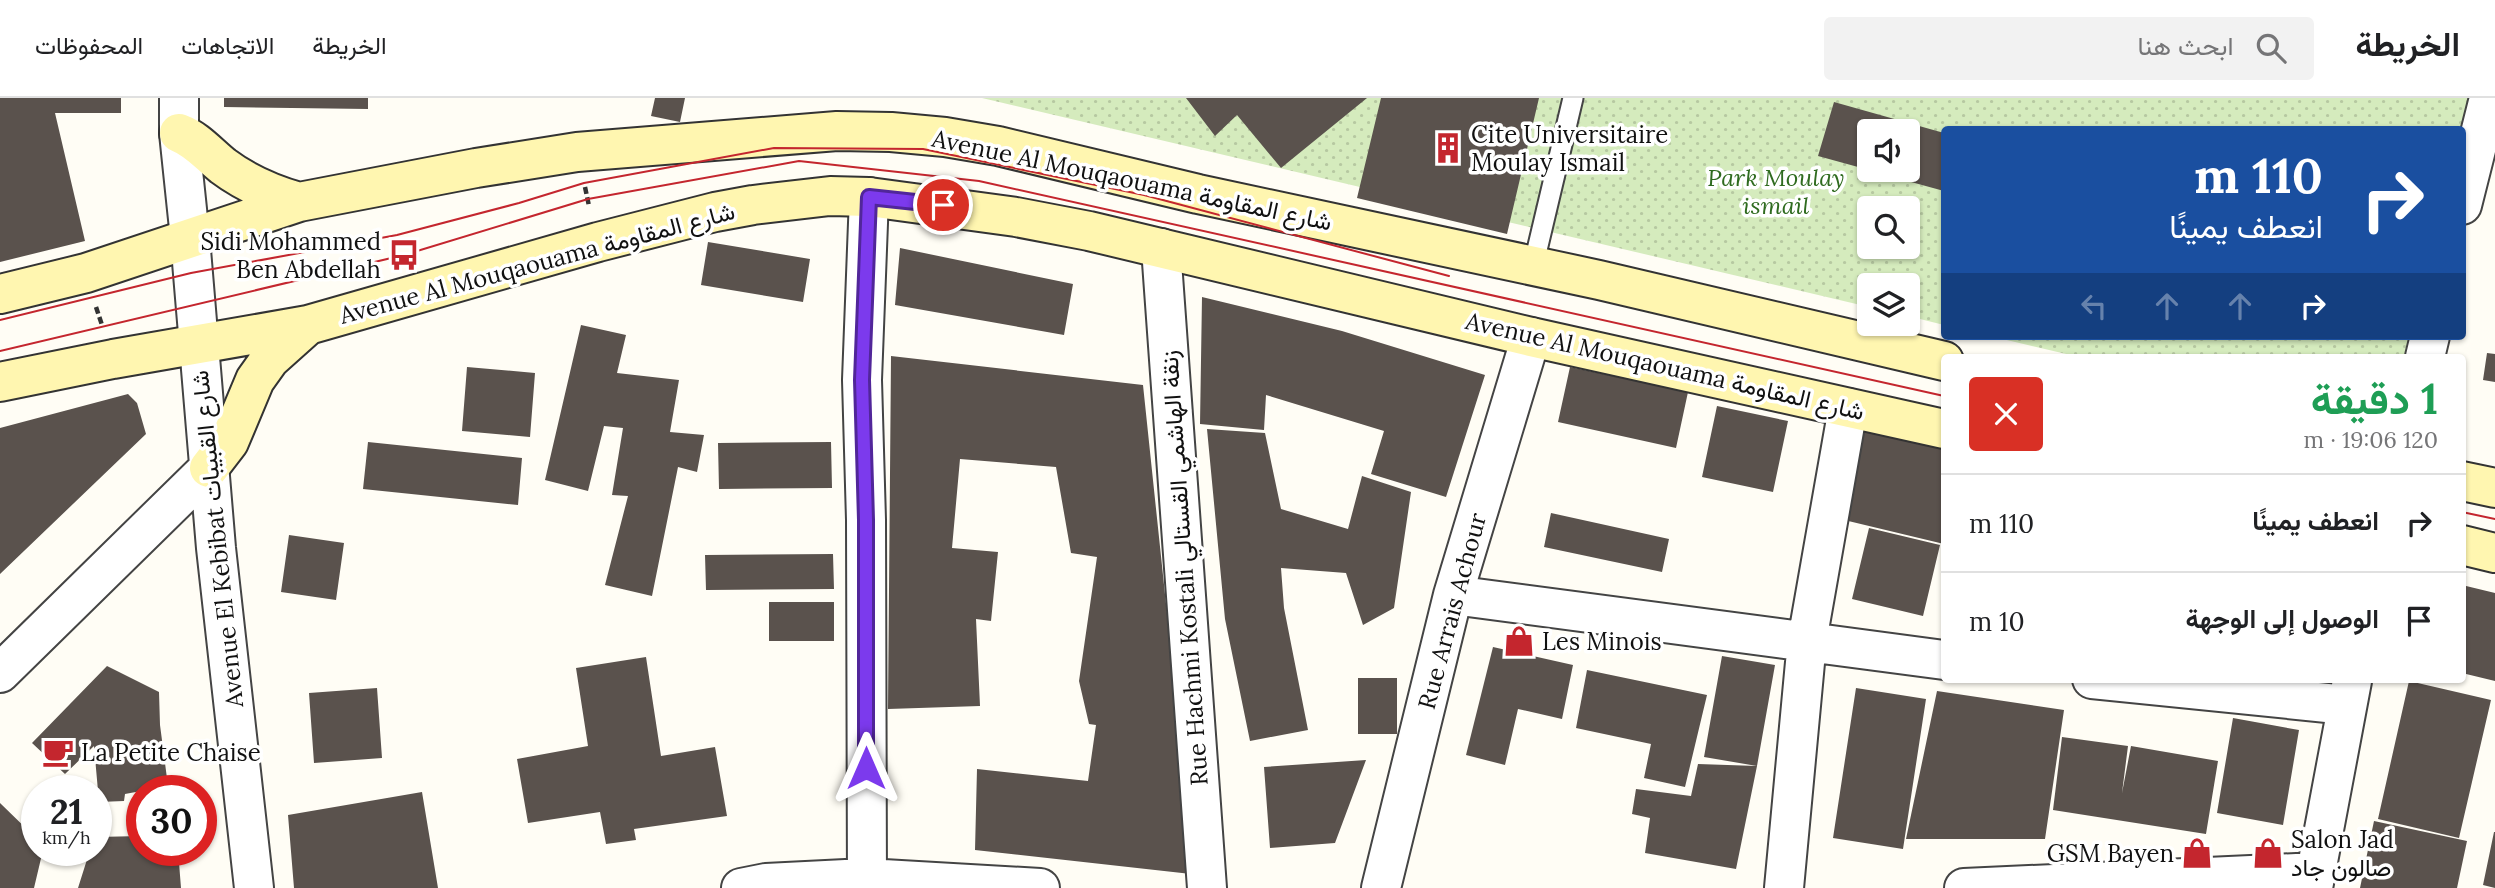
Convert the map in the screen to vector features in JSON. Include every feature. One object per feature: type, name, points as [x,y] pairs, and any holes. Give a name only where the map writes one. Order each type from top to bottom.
[{"type":"main road","points":[[179,115],[197,142],[220,164],[248,182],[299,202]]},
{"type":"main road","name":"Avenue Al Mouqaouama شارع المقاومة","points":[[0,294],[86,273],[191,256],[299,202],[476,168],[577,152],[837,131],[891,132],[998,146],[1198,194],[1941,360]]},
{"type":"main road","name":"Avenue Al Mouqaouama شارع المقاومة","points":[[0,382],[308,325],[598,242],[715,212],[830,197],[869,197],[1016,217],[1161,248],[1531,337],[1941,428]]},
{"type":"main road","points":[[209,468],[229,442],[255,380],[270,359],[308,325]]},
{"type":"main road","points":[[2466,482],[2495,488]]},
{"type":"main road","points":[[2466,546],[2495,553]]},
{"type":"street","points":[[2466,189],[2489,98]]},
{"type":"street","name":"Avenue El Kebibat شارع القبيبات","points":[[179,115],[209,468],[254,888]]},
{"type":"street","points":[[867,883],[866,520],[862,380],[869,197]]},
{"type":"street","name":"Rue Hachmi Kostali زنقة الهاشمي القستالي","points":[[1161,248],[1207,888]]},
{"type":"street","name":"Rue Arrais Achour","points":[[1381,888],[1453,595],[1531,337]]},
{"type":"street","points":[[1784,888],[1807,641],[1848,408]]},
{"type":"street","points":[[0,673],[209,468]]},
{"type":"street","points":[[1453,595],[1941,660]]},
{"type":"street","points":[[1964,888],[2315,880],[2349,692],[2171,683]]},
{"type":"street","points":[[741,888],[766,883],[1040,888]]},
{"type":"lane","points":[[1533,267],[1573,98]]},
{"type":"path","points":[[577,152],[598,242]]},
{"type":"path","points":[[86,273],[113,359]]},
{"type":"green space","name":"Park Moulay ismail","points":[[982,98],[2482,98],[2464,126],[1941,126],[1941,324],[1920,319],[1920,273],[1857,273],[1857,304]]},
{"type":"green space","points":[[2007,340],[2425,340],[2423,354],[2066,354]]},
{"type":"building","points":[[0,98],[121,98],[121,113],[55,113],[85,241],[0,262]]},
{"type":"building","points":[[224,98],[368,98],[368,109],[224,107]]},
{"type":"building","points":[[655,98],[685,98],[680,122],[651,116]]},
{"type":"building","points":[[1186,98],[1367,98],[1281,168],[1237,115],[1215,136]]},
{"type":"building","name":"Cite Universitaire Moulay Ismail","points":[[1381,98],[1539,98],[1507,234],[1357,198]]},
{"type":"building","points":[[1834,102],[1894,119],[1857,119],[1857,167],[1818,156]]},
{"type":"building","points":[[1920,126],[1941,132],[1941,190],[1911,182],[1920,182]]},
{"type":"building","points":[[708,242],[810,259],[803,302],[701,285]]},
{"type":"building","points":[[900,248],[1073,284],[1064,335],[895,305]]},
{"type":"building","points":[[1202,297],[1342,331],[1485,375],[1446,497],[1371,474],[1384,431],[1266,395],[1264,430],[1200,424]]},
{"type":"building","points":[[581,325],[626,335],[617,373],[679,380],[670,432],[704,435],[697,472],[678,467],[652,596],[605,585],[628,496],[612,495],[623,428],[604,426],[588,491],[545,480]]},
{"type":"building","points":[[2487,353],[2495,354],[2495,382],[2483,380]]},
{"type":"building","points":[[891,356],[1143,385],[1180,737],[1191,874],[975,850],[977,769],[1088,781],[1096,725],[1089,724],[1079,681],[1097,557],[1071,553],[1056,467],[960,459],[952,548],[998,552],[991,621],[976,619],[980,706],[888,709]]},
{"type":"building","points":[[467,367],[535,373],[530,437],[462,431]]},
{"type":"building","points":[[1570,367],[1688,392],[1676,448],[1558,422]]},
{"type":"building","points":[[128,394],[137,403],[146,434],[0,574],[0,428]]},
{"type":"building","points":[[1717,406],[1788,421],[1773,492],[1702,477]]},
{"type":"building","points":[[1207,429],[1265,433],[1281,509],[1348,529],[1362,476],[1411,492],[1394,608],[1363,625],[1346,573],[1281,568],[1284,608],[1308,730],[1250,741],[1225,619]]},
{"type":"building","points":[[1861,430],[1941,448],[1941,543],[1840,519]]},
{"type":"building","points":[[368,442],[522,458],[518,505],[363,489]]},
{"type":"building","points":[[831,442],[832,488],[719,489],[718,443]]},
{"type":"building","points":[[1551,513],[1669,539],[1662,572],[1544,547]]},
{"type":"building","points":[[1869,528],[1940,545],[1923,616],[1852,599]]},
{"type":"building","points":[[289,535],[344,543],[336,600],[281,592]]},
{"type":"building","points":[[833,554],[834,589],[706,590],[705,555]]},
{"type":"building","points":[[2466,586],[2495,593],[2495,681],[2466,674]]},
{"type":"building","points":[[769,602],[834,602],[834,641],[769,641]]},
{"type":"building","points":[[1493,647],[1573,665],[1562,719],[1518,709],[1505,765],[1466,755]]},
{"type":"building","points":[[1722,656],[1775,665],[1757,766],[1704,757]]},
{"type":"building","points":[[646,657],[661,756],[715,747],[727,816],[634,829],[636,840],[606,844],[600,812],[528,823],[517,759],[588,746],[576,668]]},
{"type":"building","points":[[107,666],[159,692],[167,775],[126,775],[124,801],[112,801],[112,775],[97,775],[94,746],[65,774],[32,743]]},
{"type":"building","points":[[1587,670],[1707,695],[1685,787],[1644,778],[1651,744],[1576,728]]},
{"type":"building","points":[[1358,678],[1397,678],[1397,734],[1358,734]]},
{"type":"building","points":[[2409,683],[2491,700],[2459,838],[2378,819]]},
{"type":"building","points":[[377,688],[382,758],[314,763],[309,693]]},
{"type":"building","points":[[1856,688],[1926,699],[1903,849],[1833,838]]},
{"type":"building","points":[[1937,691],[2064,710],[2045,839],[1906,839]]},
{"type":"building","points":[[2233,718],[2299,730],[2283,825],[2217,813]]},
{"type":"building","points":[[2062,737],[2128,746],[2122,793],[2131,746],[2218,761],[2206,834],[2053,810]]},
{"type":"building","points":[[1366,760],[1335,843],[1270,848],[1264,767]]},
{"type":"building","points":[[1698,764],[1757,766],[1736,869],[1645,853],[1650,818],[1632,814],[1636,789],[1691,796]]},
{"type":"building","points":[[422,792],[438,888],[294,888],[288,815]]},
{"type":"building","points":[[0,803],[21,823],[21,866],[39,866],[34,888],[0,888]]},
{"type":"building","points":[[2374,821],[2467,841],[2457,888],[2360,888]]},
{"type":"building","points":[[2495,832],[2495,888],[2483,885]]},
{"type":"building","points":[[126,836],[126,866],[179,866],[181,888],[78,888],[85,866],[112,866],[112,837]]},
{"type":"tram line","points":[[0,320],[191,273],[397,235],[584,183],[774,148],[923,149],[1144,195],[1449,276]]},
{"type":"tram line","points":[[0,351],[404,255],[588,199],[799,161],[979,181],[1941,395]]},
{"type":"tram line","points":[[2466,513],[2495,519]]},
{"type":"place","name":"Cite Universitaire Moulay Ismail","points":[[1448,148]]},
{"type":"place","name":"Sidi Mohammed Ben Abdellah","points":[[404,255]]},
{"type":"place","name":"Les Minois","points":[[1519,641]]},
{"type":"place","name":"La Petite Chaise","points":[[58,752]]},
{"type":"place","name":"GSM Bayen","points":[[2197,853]]},
{"type":"place","name":"Salon Jad صالون جاد","points":[[2268,853]]},
{"type":"route","points":[[866,768],[866,520],[862,380],[869,197],[943,205]]}]
